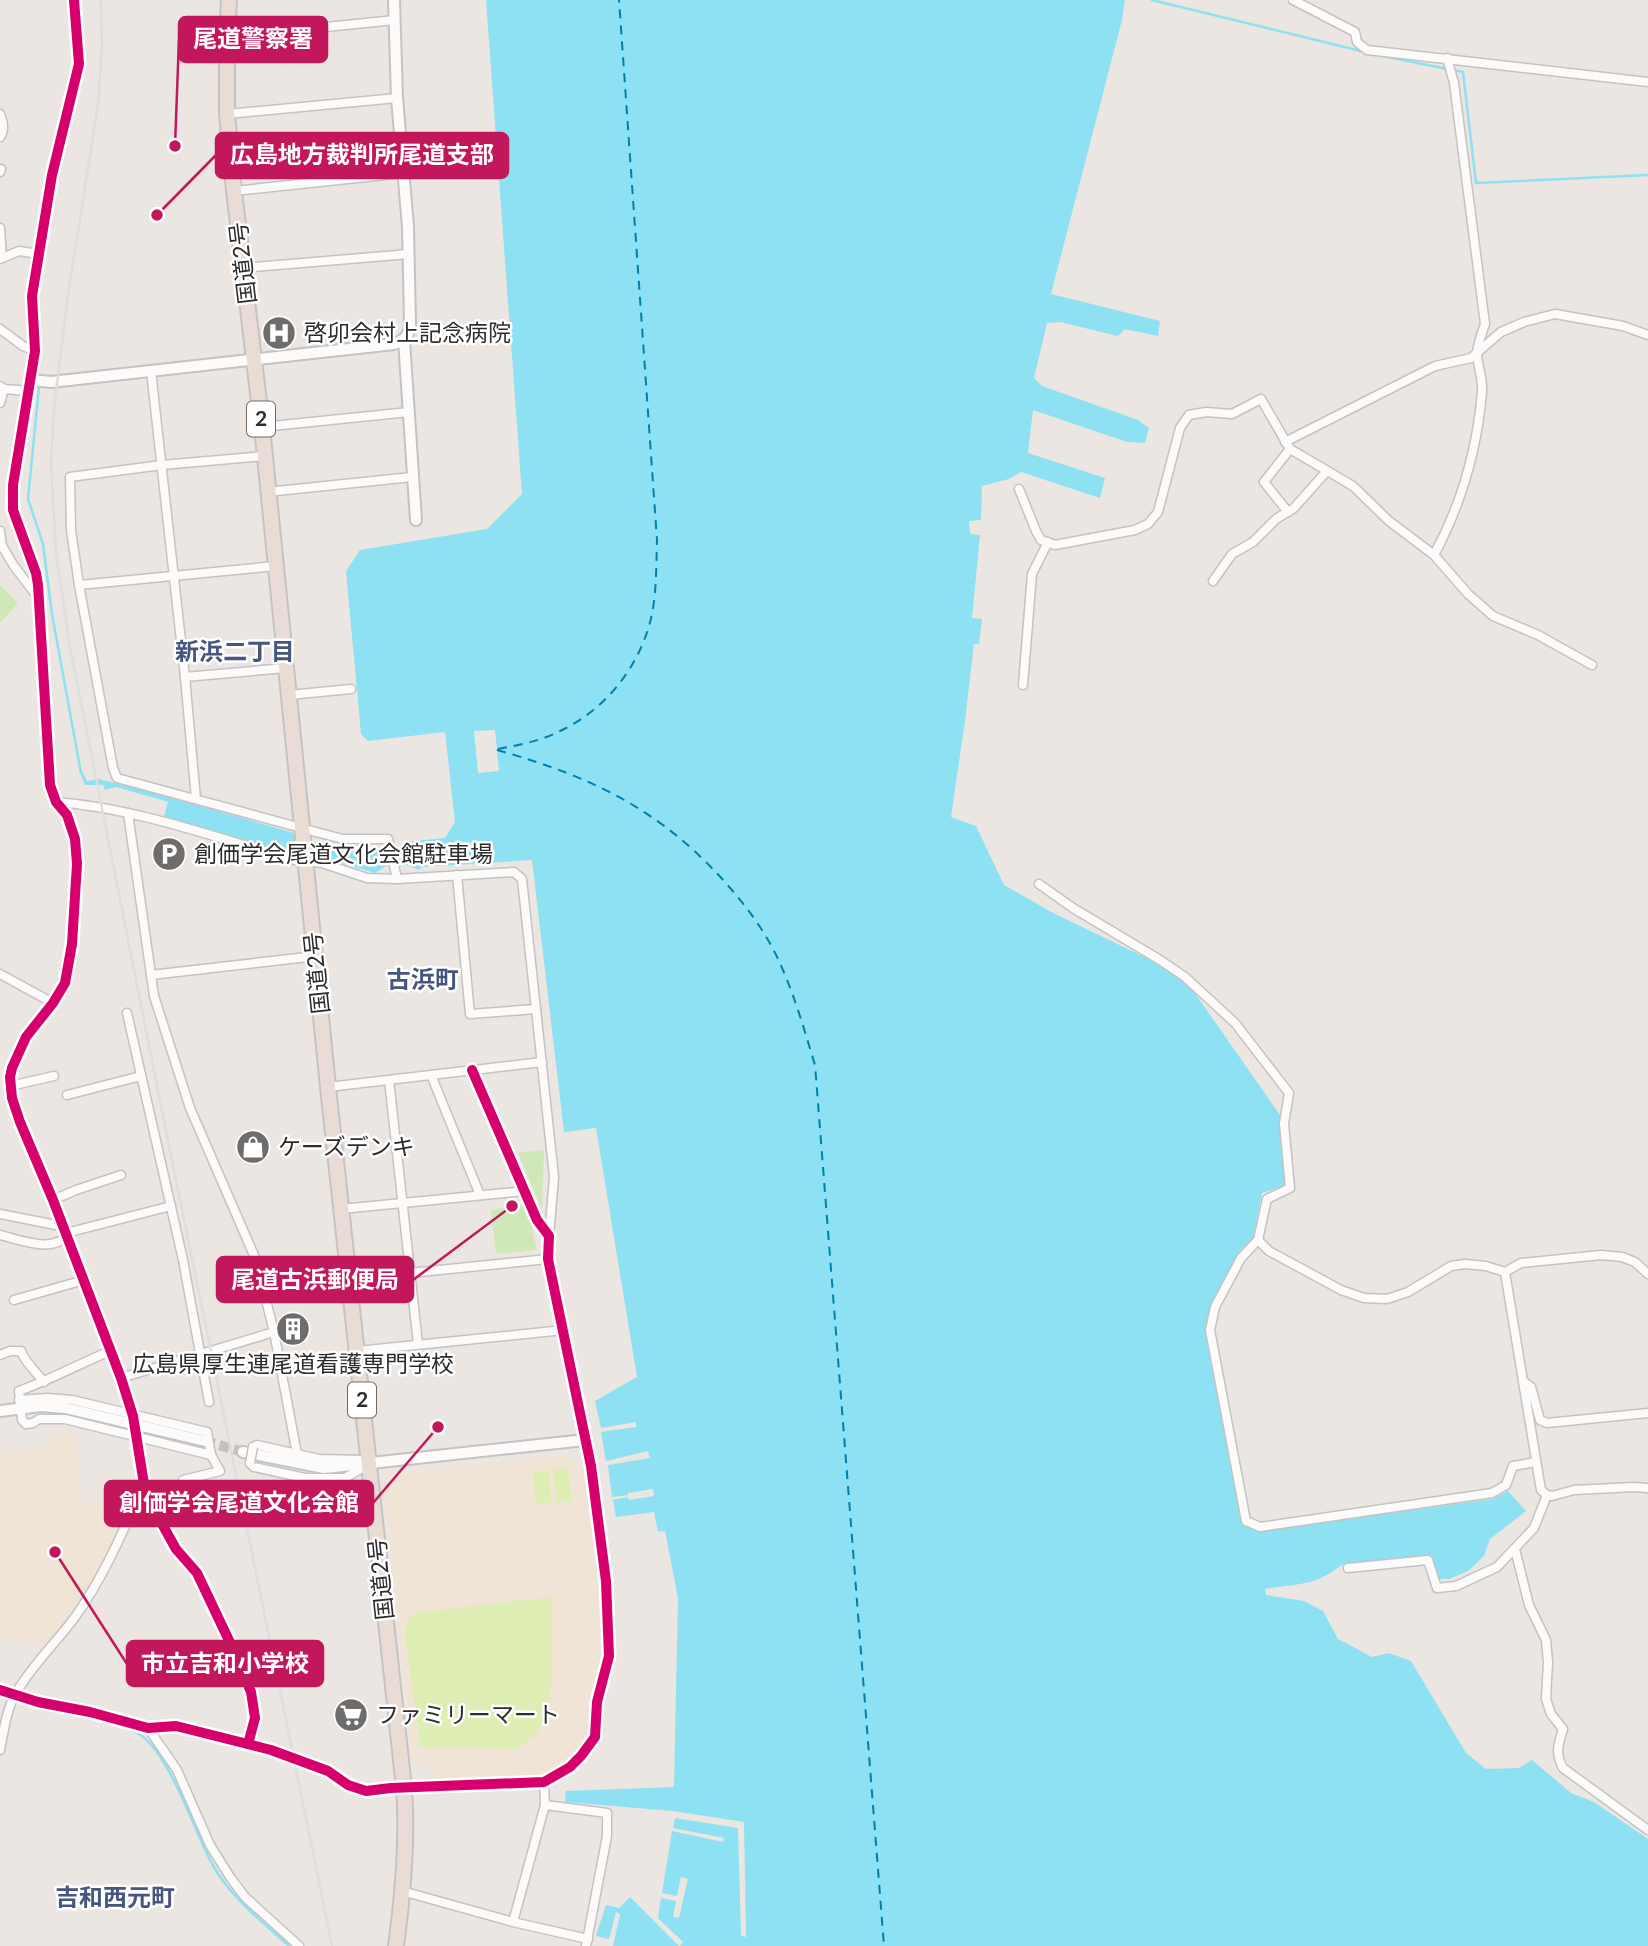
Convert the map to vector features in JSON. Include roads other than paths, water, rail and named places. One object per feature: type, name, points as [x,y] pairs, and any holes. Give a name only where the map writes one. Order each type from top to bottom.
[{"type":"highway","name":"国道2号","points":[[229,0],[226,114],[404,1788],[406,1829],[396,1946]]},
{"type":"street","points":[[0,1750],[6,1719],[15,1694],[75,1616],[111,1558],[144,1484],[133,1417],[121,1378],[20,1122],[10,1086],[12,1068],[26,1037],[65,983],[72,944],[77,864],[75,839],[67,815],[56,802],[50,785],[36,573],[13,510],[12,500],[35,351],[32,296],[52,175],[79,65],[74,0]]},
{"type":"street","points":[[394,0],[397,98],[408,254],[410,324],[404,340],[416,520]]},
{"type":"street","points":[[1293,0],[1354,32],[1357,42],[1367,50],[1648,82]]},
{"type":"street","points":[[227,37],[395,20]]},
{"type":"street","points":[[1434,555],[1447,530],[1467,477],[1475,443],[1483,387],[1477,352],[1485,324],[1454,83],[1447,58]]},
{"type":"street","points":[[226,114],[397,98]]},
{"type":"street","points":[[0,114],[3,124],[0,137]]},
{"type":"street","points":[[234,191],[404,173]]},
{"type":"street","points":[[0,228],[1,258],[19,251],[39,254]]},
{"type":"street","points":[[243,268],[408,254]]},
{"type":"street","points":[[1288,512],[1264,482],[1287,446],[1435,366],[1471,358],[1501,332],[1524,322],[1555,314],[1623,327],[1648,335]]},
{"type":"street","points":[[1485,324],[1501,332]]},
{"type":"street","points":[[0,329],[23,346],[35,351]]},
{"type":"street","points":[[0,403],[2,388],[394,344],[404,340]]},
{"type":"street","points":[[151,371],[196,799]]},
{"type":"street","points":[[1019,489],[1041,540],[1055,545],[1135,530],[1148,524],[1158,512],[1180,428],[1189,415],[1206,412],[1232,414],[1261,398],[1287,446],[1353,486],[1389,521],[1434,555],[1468,594],[1493,616],[1538,635],[1592,664]]},
{"type":"street","points":[[261,427],[409,412]]},
{"type":"street","points":[[264,456],[69,477],[71,530],[79,585],[113,768],[117,778],[196,799],[303,833],[316,832],[343,839],[388,839],[397,879]]},
{"type":"street","points":[[1213,581],[1232,554],[1253,542],[1276,519],[1294,508],[1327,471]]},
{"type":"street","points":[[267,492],[412,477]]},
{"type":"street","points":[[0,531],[2,546],[14,566],[33,591],[38,593]]},
{"type":"street","points":[[1023,685],[1032,573],[1048,542]]},
{"type":"street","points":[[79,585],[276,566]]},
{"type":"street","points":[[185,677],[286,668]]},
{"type":"street","points":[[289,695],[351,690]]},
{"type":"street","points":[[0,1690],[38,1702],[90,1712],[148,1728],[176,1726],[248,1744],[328,1771],[348,1785],[366,1791],[544,1782],[570,1767],[595,1737],[597,1702],[609,1656],[606,1581],[591,1466],[548,1259],[554,1177],[522,879],[514,872],[397,879],[367,878],[305,857],[294,860],[128,813],[56,802]]},
{"type":"street","points":[[128,813],[154,996],[190,1108],[256,1260],[274,1332],[297,1454]]},
{"type":"street","points":[[457,875],[470,1014],[536,1009]]},
{"type":"street","points":[[1039,884],[1185,977],[1235,1023],[1289,1093],[1284,1124],[1290,1188],[1267,1199],[1258,1240],[1241,1258],[1215,1307],[1210,1330],[1246,1521],[1260,1527],[1492,1493],[1506,1485],[1513,1466],[1536,1462]]},
{"type":"street","points":[[151,975],[316,956]]},
{"type":"street","points":[[0,974],[53,1003]]},
{"type":"street","points":[[127,1013],[183,1260],[209,1402]]},
{"type":"street","points":[[328,1087],[542,1062]]},
{"type":"street","points":[[472,1070],[537,1220],[549,1236]]},
{"type":"street","points":[[431,1075],[480,1195]]},
{"type":"street","points":[[10,1086],[54,1076]]},
{"type":"street","points":[[66,1095],[141,1076]]},
{"type":"street","points":[[389,1080],[418,1344]]},
{"type":"street","points":[[53,1200],[121,1175]]},
{"type":"street","points":[[341,1209],[525,1191]]},
{"type":"street","points":[[0,1235],[41,1245],[62,1242],[70,1232],[171,1206]]},
{"type":"street","points":[[0,1214],[62,1224]]},
{"type":"street","points":[[1258,1240],[1269,1251],[1341,1290],[1364,1298],[1387,1299],[1398,1296],[1451,1266],[1465,1264],[1486,1266],[1505,1272],[1521,1263],[1601,1255],[1622,1257],[1634,1262],[1648,1275]]},
{"type":"street","points":[[410,1273],[548,1259]]},
{"type":"street","points":[[1505,1272],[1541,1490],[1552,1496],[1574,1490],[1648,1488]]},
{"type":"street","points":[[14,1300],[84,1280]]},
{"type":"street","points":[[358,1351],[564,1330]]},
{"type":"street","points":[[121,1378],[274,1332]]},
{"type":"street","points":[[0,1356],[21,1350],[23,1358],[44,1382]]},
{"type":"street","points":[[110,1351],[19,1391],[22,1420],[26,1424],[39,1419],[65,1419],[135,1434],[211,1455]]},
{"type":"street","points":[[1523,1381],[1531,1387],[1539,1420],[1547,1423],[1648,1413]]},
{"type":"street","points":[[0,1411],[19,1403],[47,1398],[72,1400],[133,1417],[207,1432],[211,1455],[220,1471],[183,1480]]},
{"type":"street","points":[[19,1403],[65,1408],[205,1441]]},
{"type":"street","points":[[248,1449],[324,1468],[585,1440]]},
{"type":"street","points":[[248,1449],[257,1445],[319,1459],[364,1460],[369,1464]]},
{"type":"street","points":[[248,1449],[250,1463],[254,1467],[305,1478],[345,1478],[369,1464]]},
{"type":"street","points":[[305,1478],[304,1491],[309,1520]]},
{"type":"street","points":[[144,1484],[149,1488],[156,1513],[176,1549],[197,1573],[251,1692],[254,1717],[248,1744]]},
{"type":"street","points":[[1348,1567],[1428,1560],[1437,1588],[1456,1586],[1497,1567],[1515,1549],[1534,1528],[1547,1495]]},
{"type":"street","points":[[1515,1549],[1529,1605],[1546,1640],[1546,1699],[1550,1714],[1563,1729],[1558,1743],[1558,1758],[1563,1768],[1648,1830]]},
{"type":"street","points":[[148,1728],[177,1770],[211,1845],[230,1877],[246,1897],[299,1946]]},
{"type":"street","points":[[513,1922],[545,1805],[544,1782]]},
{"type":"street","points":[[402,1891],[587,1942],[607,1836],[607,1813],[545,1805]]},
{"type":"water","points":[[486,0],[1125,0],[1051,294],[1160,321],[1158,336],[1125,329],[1118,336],[1060,322],[1047,323],[1034,378],[1042,386],[1138,420],[1149,428],[1145,443],[1127,442],[1033,410],[1028,453],[1105,478],[1100,498],[1021,472],[1009,479],[982,486],[981,520],[969,521],[970,534],[980,535],[972,618],[982,619],[979,644],[974,644],[951,817],[976,826],[1004,885],[1053,913],[1157,963],[1192,989],[1280,1115],[1285,1186],[1262,1193],[1253,1239],[1240,1250],[1210,1309],[1205,1330],[1242,1524],[1260,1531],[1493,1499],[1508,1491],[1526,1511],[1490,1539],[1484,1556],[1468,1571],[1449,1579],[1439,1579],[1432,1555],[1344,1564],[1311,1582],[1265,1589],[1266,1595],[1304,1601],[1323,1611],[1338,1639],[1372,1657],[1389,1653],[1411,1661],[1466,1753],[1486,1769],[1519,1768],[1532,1760],[1571,1793],[1594,1802],[1648,1839],[1648,1946],[680,1946],[683,1942],[658,1918],[661,1898],[676,1901],[673,1917],[679,1918],[688,1879],[681,1877],[677,1896],[662,1893],[672,1831],[723,1842],[724,1838],[673,1828],[675,1818],[738,1828],[741,1936],[746,1937],[744,1822],[673,1811],[565,1802],[566,1791],[674,1787],[678,1598],[665,1531],[658,1532],[654,1512],[616,1517],[613,1500],[654,1496],[653,1489],[612,1497],[608,1465],[650,1458],[648,1451],[606,1461],[601,1432],[636,1427],[636,1422],[601,1428],[595,1401],[637,1377],[596,1128],[564,1132],[532,860],[422,867],[419,870],[407,865],[386,866],[375,873],[317,856],[291,854],[164,816],[168,802],[116,787],[105,790],[103,785],[85,785],[79,770],[81,769],[87,781],[98,779],[136,788],[291,832],[316,846],[371,852],[403,851],[403,842],[445,838],[455,822],[445,732],[368,741],[361,734],[346,571],[360,550],[487,529],[522,494]]},
{"type":"water","points":[[630,1897],[679,1946],[613,1946],[620,1914],[616,1912],[609,1939],[596,1936],[606,1905],[619,1908]]},
{"type":"waterway","points":[[1152,0],[1365,52]]},
{"type":"waterway","points":[[1378,55],[1447,69]]},
{"type":"waterway","points":[[1454,70],[1463,72],[1476,183],[1648,175]]},
{"type":"waterway","points":[[39,387],[28,499],[43,544],[52,614],[81,773]]},
{"type":"waterway","points":[[0,1696],[45,1710],[119,1724],[139,1734],[162,1759],[222,1880],[249,1910],[289,1946]]},
{"type":"tunnel","points":[[205,1441],[243,1452]]},
{"type":"railway","points":[[101,0],[102,47],[98,105],[68,295],[54,408],[51,464],[56,553],[70,647],[332,1946]]},
{"type":"place","name":"尾道警察署","points":[[175,146]]},
{"type":"place","name":"広島地方裁判所尾道支部","points":[[157,215]]},
{"type":"place","name":"啓卯会村上記念病院","points":[[279,333]]},
{"type":"place","name":"創価学会尾道文化会館駐車場","points":[[169,854]]},
{"type":"place","name":"ケーズデンキ","points":[[253,1147]]},
{"type":"place","name":"尾道古浜郵便局","points":[[512,1206]]},
{"type":"place","name":"広島県厚生連尾道看護専門学校","points":[[293,1329]]},
{"type":"place","name":"創価学会尾道文化会館","points":[[438,1427]]},
{"type":"place","name":"市立吉和小学校","points":[[55,1552]]},
{"type":"place","name":"ファミリーマート","points":[[351,1715]]},
{"type":"district","name":"新浜二丁目","points":[[235,652]]},
{"type":"district","name":"古浜町","points":[[423,980]]},
{"type":"district","name":"吉和西元町","points":[[115,1898]]}]
